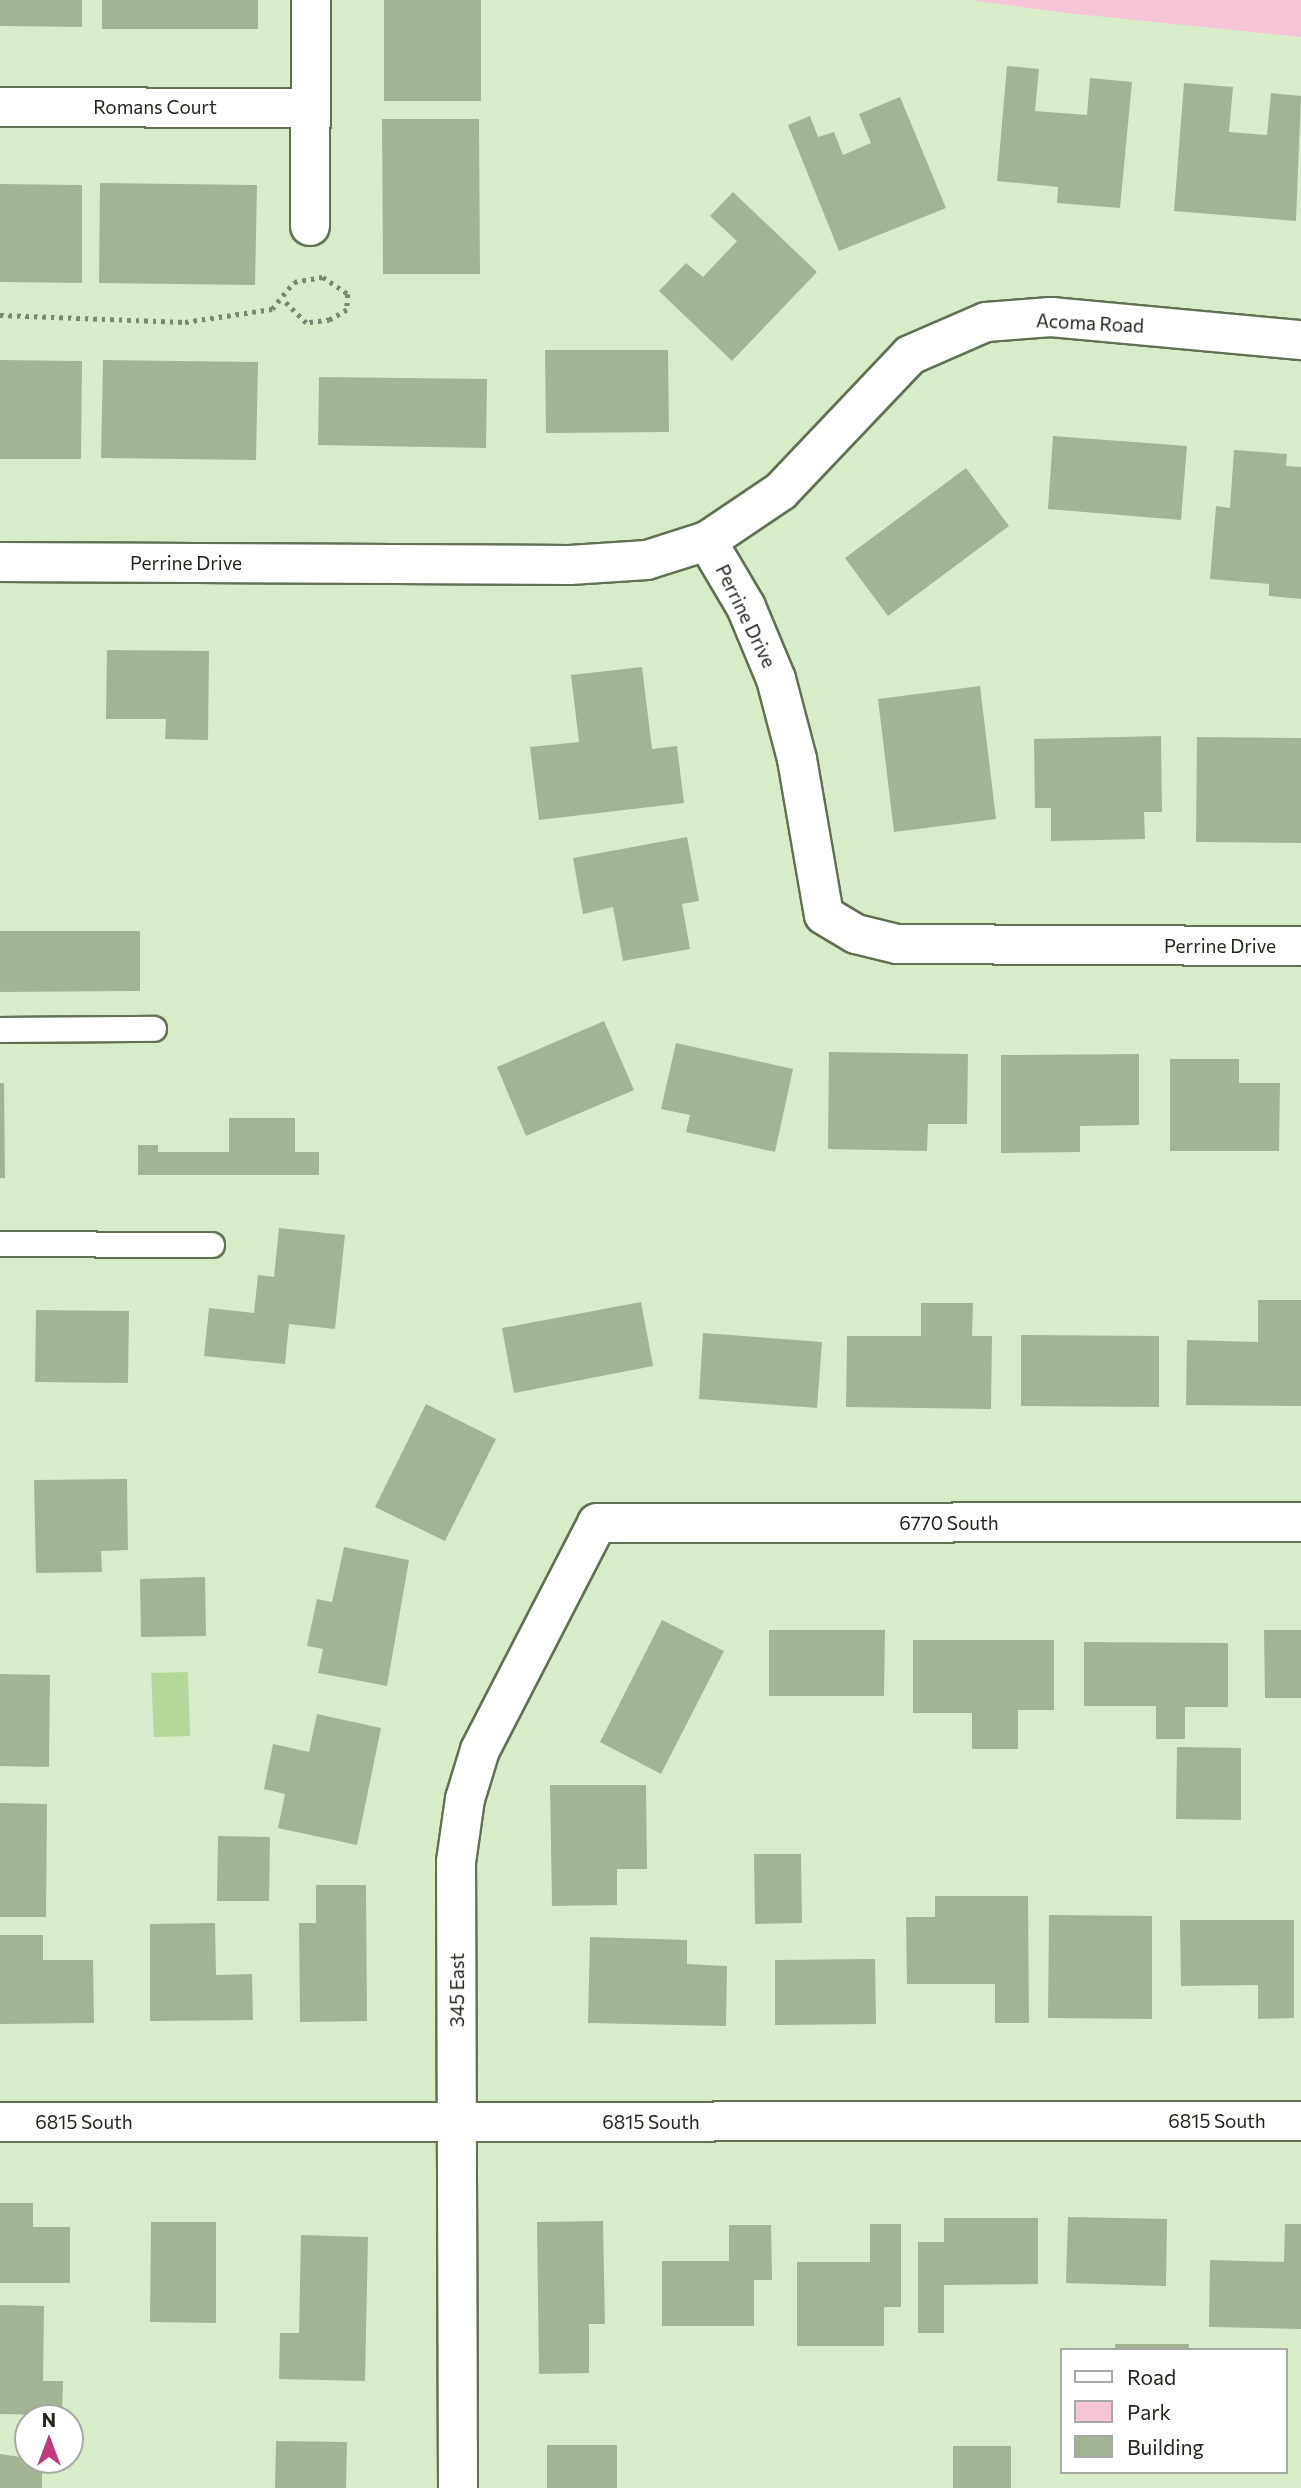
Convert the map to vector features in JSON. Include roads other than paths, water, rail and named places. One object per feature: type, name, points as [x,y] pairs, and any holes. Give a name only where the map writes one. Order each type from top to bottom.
[{"type":"street","points":[[310,226],[311,0]]},
{"type":"street","name":"Romans Court","points":[[0,107],[310,108]]},
{"type":"street","name":"Acoma Road","points":[[707,541],[781,491],[910,355],[986,322],[1051,317],[1301,340]]},
{"type":"street","name":"Perrine Drive","points":[[0,562],[570,565],[646,560],[707,541],[746,607],[776,679],[797,759],[824,915],[856,934],[897,944],[1301,946]]},
{"type":"street","name":"6770 South","points":[[597,1523],[1301,1522]]},
{"type":"street","name":"345 East","points":[[458,2488],[456,1862],[465,1799],[480,1750],[597,1523]]},
{"type":"street","name":"6815 South","points":[[0,2122],[1301,2121]]},
{"type":"lane","points":[[0,1030],[154,1029]]},
{"type":"lane","points":[[0,1244],[212,1245]]}]
